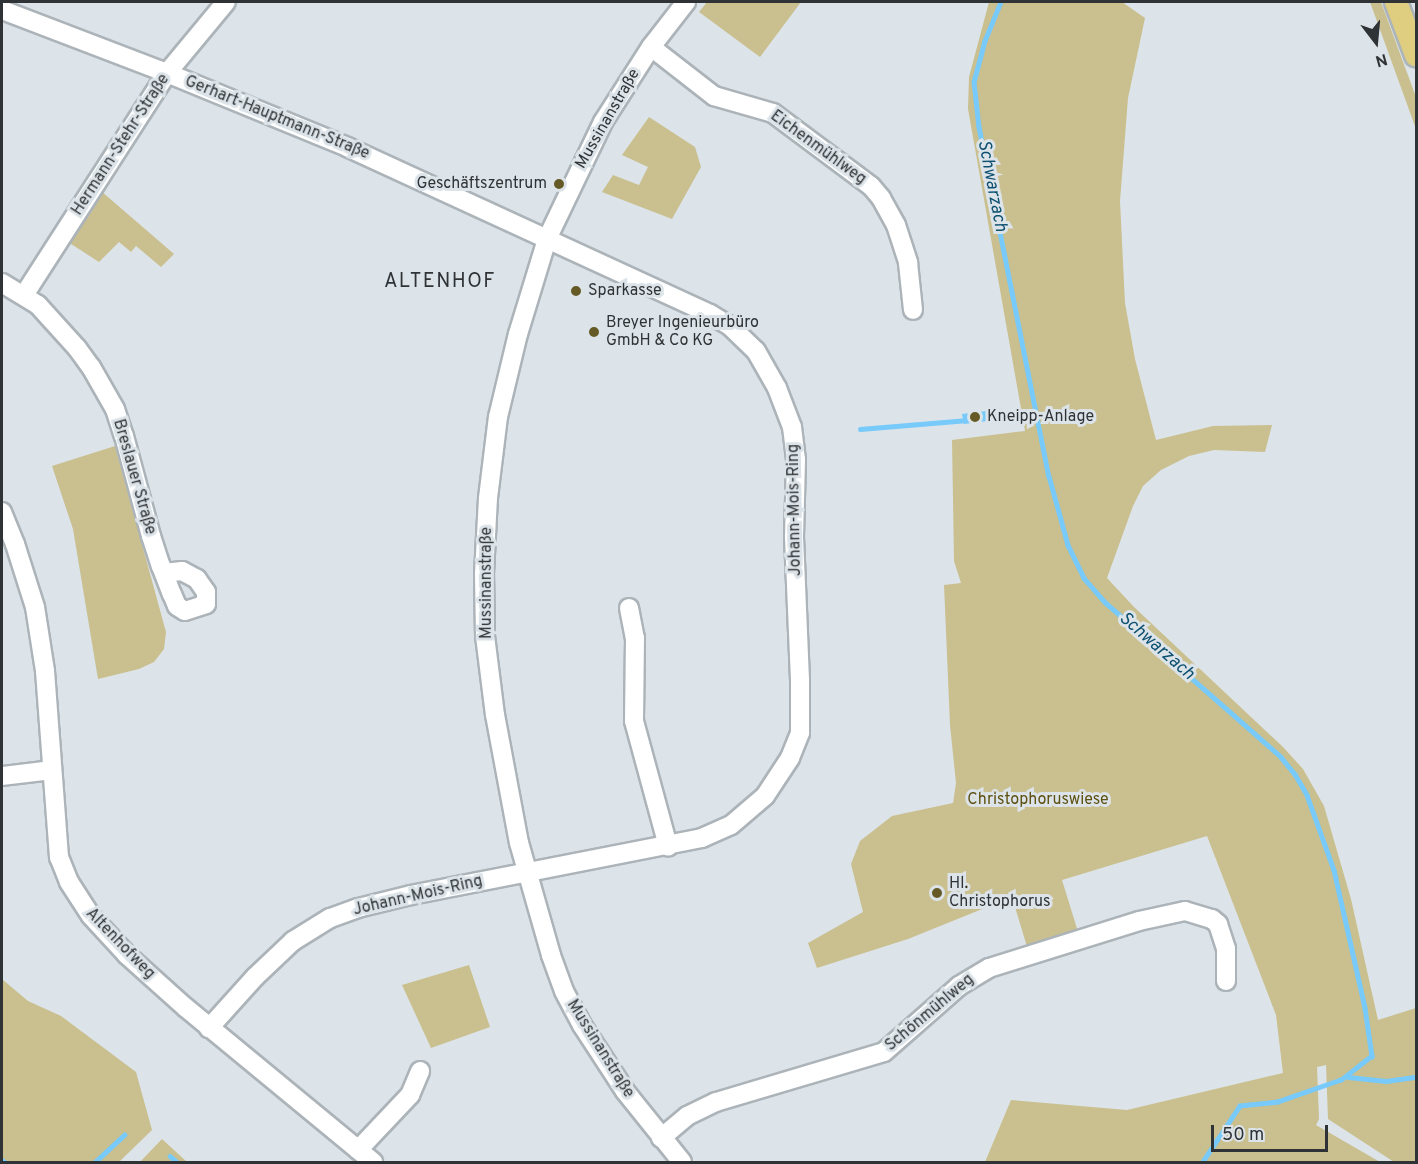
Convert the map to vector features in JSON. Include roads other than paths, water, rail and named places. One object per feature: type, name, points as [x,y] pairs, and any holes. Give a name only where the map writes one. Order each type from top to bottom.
[{"type":"main road","points":[[1396,2],[1416,55]]},
{"type":"street","name":"Hermann-Stehr-Straße","points":[[24,295],[167,73],[226,2]]},
{"type":"street","name":"Mussinanstraße","points":[[682,1162],[625,1091],[582,1025],[564,991],[527,873],[495,715],[486,636],[484,574],[488,498],[498,417],[518,334],[547,239],[603,122],[651,46],[686,2]]},
{"type":"street","name":"Gerhart-Hauptmann-Straße","points":[[2,10],[167,73],[411,174],[547,239]]},
{"type":"street","name":"Eichenmühlweg","points":[[651,46],[714,96],[772,113],[871,186],[881,198],[896,225],[908,263],[913,310]]},
{"type":"street","name":"Johann-Mois-Ring","points":[[209,1028],[255,977],[292,941],[330,918],[358,908],[411,895],[668,846],[717,832],[744,816],[780,777],[790,758],[800,733],[794,537],[796,460],[792,427],[780,395],[762,361],[746,339],[730,326],[547,239]]},
{"type":"street","name":"Breslauer Straße","points":[[2,283],[38,305],[77,348],[115,409],[164,573]]},
{"type":"street","name":"Altenhofweg","points":[[2,512],[35,607],[45,671],[59,857],[62,868],[81,903],[127,955],[209,1028],[373,1162]]},
{"type":"street","points":[[629,608],[636,638],[634,721],[668,846]]},
{"type":"street","points":[[2,776],[52,770]]},
{"type":"street","name":"Schönmühlweg","points":[[661,1138],[687,1116],[716,1102],[884,1052],[959,986],[989,968],[1139,921],[1185,911],[1197,912],[1212,919],[1218,924],[1226,949],[1226,981]]},
{"type":"street","points":[[358,1150],[410,1095],[420,1071]]},
{"type":"water","name":"Kneipp-Anlage","points":[[986,411],[987,421],[964,424],[962,414]]},
{"type":"waterway","name":"Schwarzach","points":[[1001,2],[985,41],[974,82],[979,127],[1049,476],[1068,545],[1084,578],[1106,603],[1281,757],[1295,774],[1307,795],[1334,870],[1365,1008],[1372,1056],[1341,1080],[1278,1102],[1240,1106],[1203,1162]]},
{"type":"waterway","points":[[982,418],[1038,416]]},
{"type":"waterway","points":[[860,429],[968,420]]},
{"type":"waterway","points":[[1348,1077],[1386,1081],[1416,1077]]},
{"type":"waterway","points":[[95,1162],[124,1135]]},
{"type":"waterway","points":[[170,1156],[177,1162]]},
{"type":"place","name":"Geschäftszentrum","points":[[559,184]]},
{"type":"place","name":"Sparkasse","points":[[576,291]]},
{"type":"place","name":"Breyer Ingenieurbüro GmbH & Co KG","points":[[594,332]]},
{"type":"place","name":"Kneipp-Anlage","points":[[975,417]]},
{"type":"place","name":"Hl. Christophorus","points":[[937,893]]},
{"type":"district","name":"ALTENHOF","points":[[440,282]]},
{"type":"park label","name":"Christophoruswiese","points":[[1038,800]]}]
